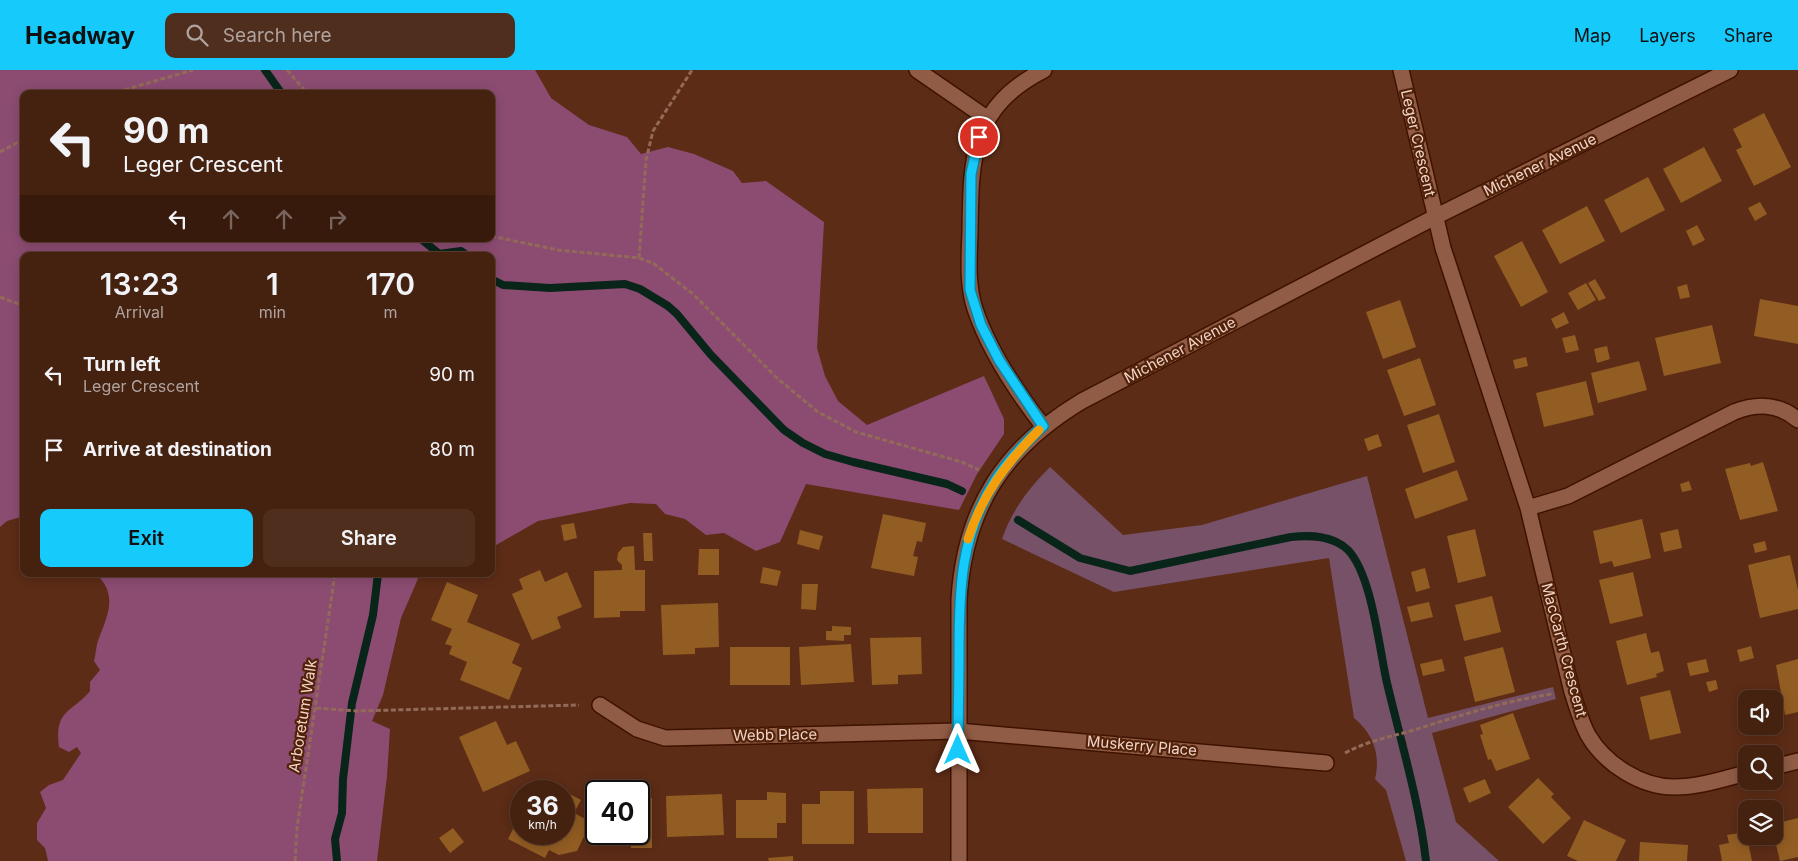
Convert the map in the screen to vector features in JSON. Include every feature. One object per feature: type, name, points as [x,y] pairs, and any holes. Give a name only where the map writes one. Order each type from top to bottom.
[{"type":"street","points":[[917,70],[988,119]]},
{"type":"street","points":[[1043,426],[999,360],[981,325],[970,290],[971,174],[979,137],[988,119],[1001,102],[1016,87],[1044,70]]},
{"type":"street","name":"Leger Crescent","points":[[1401,70],[1435,217]]},
{"type":"street","name":"Michener Avenue","points":[[959,861],[960,579],[963,560],[975,519],[995,480],[1043,426],[1082,401],[1435,217],[1730,70]]},
{"type":"street","name":"MacCarth Crescent","points":[[1435,217],[1446,261],[1528,508],[1572,692],[1579,716],[1589,736],[1602,754],[1617,767],[1634,777],[1653,784],[1672,787],[1691,786],[1738,775]]},
{"type":"street","points":[[1528,508],[1568,496],[1749,406],[1766,405],[1783,410],[1798,420]]},
{"type":"street","name":"Webb Place","points":[[600,705],[637,729],[665,738],[958,731]]},
{"type":"street","name":"Muskerry Place","points":[[958,731],[1326,763]]},
{"type":"street","points":[[1783,765],[1798,761]]},
{"type":"path","points":[[124,90],[193,70]]},
{"type":"path","points":[[287,70],[304,90]]},
{"type":"path","points":[[639,258],[646,160],[653,131],[692,70]]},
{"type":"path","points":[[0,152],[20,141]]},
{"type":"path","points":[[495,237],[558,250],[639,258],[666,272],[682,285],[778,379],[818,412],[856,432],[967,464],[995,480]]},
{"type":"path","points":[[0,297],[20,304]]},
{"type":"path","name":"Arboretum Walk","points":[[295,861],[297,828],[335,577]]},
{"type":"path","points":[[1326,763],[1375,739],[1409,731],[1473,711],[1544,695],[1572,692]]},
{"type":"path","points":[[316,708],[369,711],[600,705]]},
{"type":"shaded area","points":[[0,70],[535,70],[551,98],[589,125],[627,137],[641,154],[668,147],[694,154],[733,171],[742,183],[766,181],[824,222],[817,348],[825,376],[838,401],[867,425],[984,376],[1004,419],[1004,434],[977,474],[959,510],[806,484],[780,542],[756,551],[724,533],[706,535],[685,519],[665,514],[656,504],[630,503],[538,521],[495,546],[495,252],[20,252],[20,517],[7,521],[0,527]]},
{"type":"shaded area","points":[[1050,467],[1123,535],[1202,525],[1367,476],[1428,718],[1553,687],[1556,699],[1432,733],[1456,822],[1499,861],[1406,861],[1386,790],[1375,779],[1377,761],[1374,745],[1361,724],[1354,718],[1329,558],[1114,592],[1002,539],[1011,518],[1022,500]]},
{"type":"shaded area","points":[[99,577],[419,577],[401,618],[383,695],[372,721],[390,729],[387,776],[377,861],[48,861],[45,848],[37,840],[37,823],[46,808],[40,792],[49,785],[63,780],[81,753],[77,747],[69,752],[59,747],[59,725],[66,713],[90,691],[90,682],[100,670],[94,661],[109,605],[107,589]]},
{"type":"building","points":[[1764,113],[1791,167],[1754,186],[1736,150],[1742,147],[1733,129]]},
{"type":"building","points":[[1704,147],[1722,181],[1681,203],[1663,169]]},
{"type":"building","points":[[1648,177],[1665,210],[1621,233],[1604,200]]},
{"type":"building","points":[[1760,202],[1767,214],[1755,221],[1748,208]]},
{"type":"building","points":[[1587,206],[1605,241],[1560,264],[1542,230]]},
{"type":"building","points":[[1697,225],[1705,240],[1693,246],[1686,231]]},
{"type":"building","points":[[1522,241],[1548,292],[1521,307],[1494,256]]},
{"type":"building","points":[[1595,279],[1606,298],[1599,301],[1588,283]]},
{"type":"building","points":[[1586,283],[1596,300],[1578,310],[1568,293]]},
{"type":"building","points":[[1687,284],[1690,297],[1680,299],[1677,287]]},
{"type":"building","points":[[1760,299],[1798,306],[1798,344],[1754,336]]},
{"type":"building","points":[[1400,300],[1416,347],[1383,359],[1366,312]]},
{"type":"building","points":[[1564,312],[1569,323],[1556,329],[1551,319]]},
{"type":"building","points":[[1712,325],[1721,363],[1664,376],[1655,338]]},
{"type":"building","points":[[1575,335],[1579,350],[1566,353],[1562,338]]},
{"type":"building","points":[[1607,346],[1610,359],[1597,363],[1594,349]]},
{"type":"building","points":[[1526,357],[1528,366],[1515,369],[1513,360]]},
{"type":"building","points":[[1420,358],[1436,405],[1404,416],[1387,370]]},
{"type":"building","points":[[1639,361],[1647,390],[1598,403],[1591,373]]},
{"type":"building","points":[[1586,381],[1594,415],[1544,427],[1536,393]]},
{"type":"building","points":[[1439,414],[1455,462],[1423,473],[1407,425]]},
{"type":"building","points":[[1378,434],[1382,446],[1368,451],[1364,439]]},
{"type":"building","points":[[1763,462],[1778,511],[1740,520],[1725,469],[1750,463],[1751,466]]},
{"type":"building","points":[[1457,470],[1468,500],[1415,519],[1405,489]]},
{"type":"building","points":[[1689,481],[1692,490],[1682,492],[1680,484]]},
{"type":"building","points":[[883,514],[926,523],[922,542],[917,541],[913,556],[918,557],[914,576],[871,568]]},
{"type":"building","points":[[1642,519],[1651,558],[1614,567],[1612,561],[1600,564],[1593,531]]},
{"type":"building","points":[[574,523],[577,538],[564,541],[561,525]]},
{"type":"building","points":[[1475,529],[1486,576],[1458,583],[1447,536]]},
{"type":"building","points":[[1678,529],[1682,548],[1664,552],[1660,533]]},
{"type":"building","points":[[800,530],[823,536],[819,550],[797,544]]},
{"type":"building","points":[[643,533],[652,533],[653,561],[644,561]]},
{"type":"building","points":[[1765,541],[1767,550],[1755,553],[1753,544]]},
{"type":"building","points":[[634,546],[635,570],[645,570],[645,611],[620,611],[620,617],[594,618],[594,571],[622,570],[622,565],[617,560],[618,553],[623,547]]},
{"type":"building","points":[[699,549],[719,549],[719,575],[698,575]]},
{"type":"building","points":[[1790,555],[1798,590],[1798,609],[1760,618],[1748,565]]},
{"type":"building","points":[[763,567],[781,571],[777,586],[760,583]]},
{"type":"building","points":[[1425,568],[1430,588],[1416,592],[1411,572]]},
{"type":"building","points":[[540,570],[545,582],[567,572],[582,607],[557,617],[561,628],[532,640],[512,594],[523,589],[519,579]]},
{"type":"building","points":[[1633,572],[1643,616],[1610,624],[1599,580]]},
{"type":"building","points":[[447,582],[478,595],[467,622],[520,644],[512,663],[522,668],[509,700],[460,680],[467,662],[449,654],[452,646],[445,644],[452,629],[431,620]]},
{"type":"building","points":[[802,584],[818,584],[816,610],[801,609]]},
{"type":"building","points":[[1492,596],[1501,632],[1464,641],[1455,605]]},
{"type":"building","points":[[1429,602],[1433,617],[1411,622],[1407,607]]},
{"type":"building","points":[[718,603],[719,647],[695,648],[695,654],[663,655],[661,605]]},
{"type":"building","points":[[832,626],[851,627],[851,635],[844,635],[844,641],[826,640],[826,631],[832,631]]},
{"type":"building","points":[[1646,633],[1651,653],[1659,651],[1664,671],[1656,674],[1657,677],[1627,685],[1616,641]]},
{"type":"building","points":[[921,637],[922,674],[898,675],[898,684],[872,685],[870,638]]},
{"type":"building","points":[[851,644],[854,682],[801,685],[799,647]]},
{"type":"building","points":[[1751,646],[1754,658],[1740,662],[1737,650]]},
{"type":"building","points":[[730,647],[790,647],[790,685],[730,685]]},
{"type":"building","points":[[1503,647],[1515,692],[1475,702],[1464,657]]},
{"type":"building","points":[[1442,659],[1445,671],[1423,676],[1420,664]]},
{"type":"building","points":[[1706,659],[1709,672],[1690,676],[1687,663]]},
{"type":"building","points":[[1798,659],[1798,712],[1785,715],[1783,690],[1780,690],[1776,665]]},
{"type":"building","points":[[1716,680],[1718,689],[1709,692],[1706,682]]},
{"type":"building","points":[[1670,690],[1681,733],[1650,740],[1640,697]]},
{"type":"building","points":[[1513,713],[1530,759],[1496,771],[1491,759],[1488,760],[1480,735],[1483,734],[1480,725]]},
{"type":"building","points":[[496,721],[507,745],[516,741],[530,771],[483,792],[459,737]]},
{"type":"building","points":[[1538,778],[1554,794],[1551,797],[1571,818],[1543,844],[1508,807]]},
{"type":"building","points":[[1485,779],[1491,793],[1469,803],[1463,788]]},
{"type":"building","points":[[923,788],[923,833],[868,833],[867,789]]},
{"type":"building","points":[[820,791],[854,791],[854,844],[802,844],[802,804],[820,804]]},
{"type":"building","points":[[767,792],[786,793],[786,823],[777,823],[777,838],[736,838],[736,800],[767,800]]},
{"type":"building","points":[[722,794],[724,835],[667,837],[666,796]]},
{"type":"building","points":[[575,797],[581,800],[575,811]]},
{"type":"building","points":[[650,798],[652,798],[652,848],[631,848],[631,845],[650,845]]},
{"type":"building","points":[[575,814],[585,819],[585,834],[577,851],[559,855],[549,850],[545,858],[520,845],[575,845]]},
{"type":"building","points":[[1798,818],[1798,857],[1780,861],[1776,845],[1783,845],[1783,822]]},
{"type":"building","points":[[1584,820],[1626,840],[1616,861],[1578,861],[1567,856]]},
{"type":"building","points":[[453,828],[464,842],[450,853],[439,838]]},
{"type":"building","points":[[1738,833],[1738,845],[1749,845],[1752,861],[1722,861],[1719,845],[1729,843],[1727,835]]},
{"type":"building","points":[[1640,842],[1688,845],[1687,861],[1639,861]]},
{"type":"building","points":[[793,856],[793,861],[769,861],[768,858]]},
{"type":"waterway","points":[[265,70],[279,90]]},
{"type":"waterway","points":[[425,242],[437,252]]},
{"type":"waterway","points":[[454,252],[462,252]]},
{"type":"waterway","points":[[495,281],[503,285],[550,288],[625,284],[640,289],[668,306],[677,314],[711,355],[784,430],[803,443],[825,454],[947,484],[962,491]]},
{"type":"waterway","points":[[1018,520],[1080,558],[1130,571],[1291,537],[1321,537],[1335,541],[1348,550],[1363,576],[1374,613],[1387,683],[1414,794],[1426,861]]},
{"type":"waterway","points":[[337,861],[335,839],[342,813],[343,779],[352,703],[373,615],[378,577]]},
{"type":"slow traffic","points":[[968,539],[975,519],[995,480],[1039,430]]},
{"type":"route","points":[[958,750],[959,599],[960,579],[968,538],[975,519],[995,480],[1043,426],[1033,414],[999,360],[981,325],[970,290],[971,174],[973,156],[979,137]]}]
